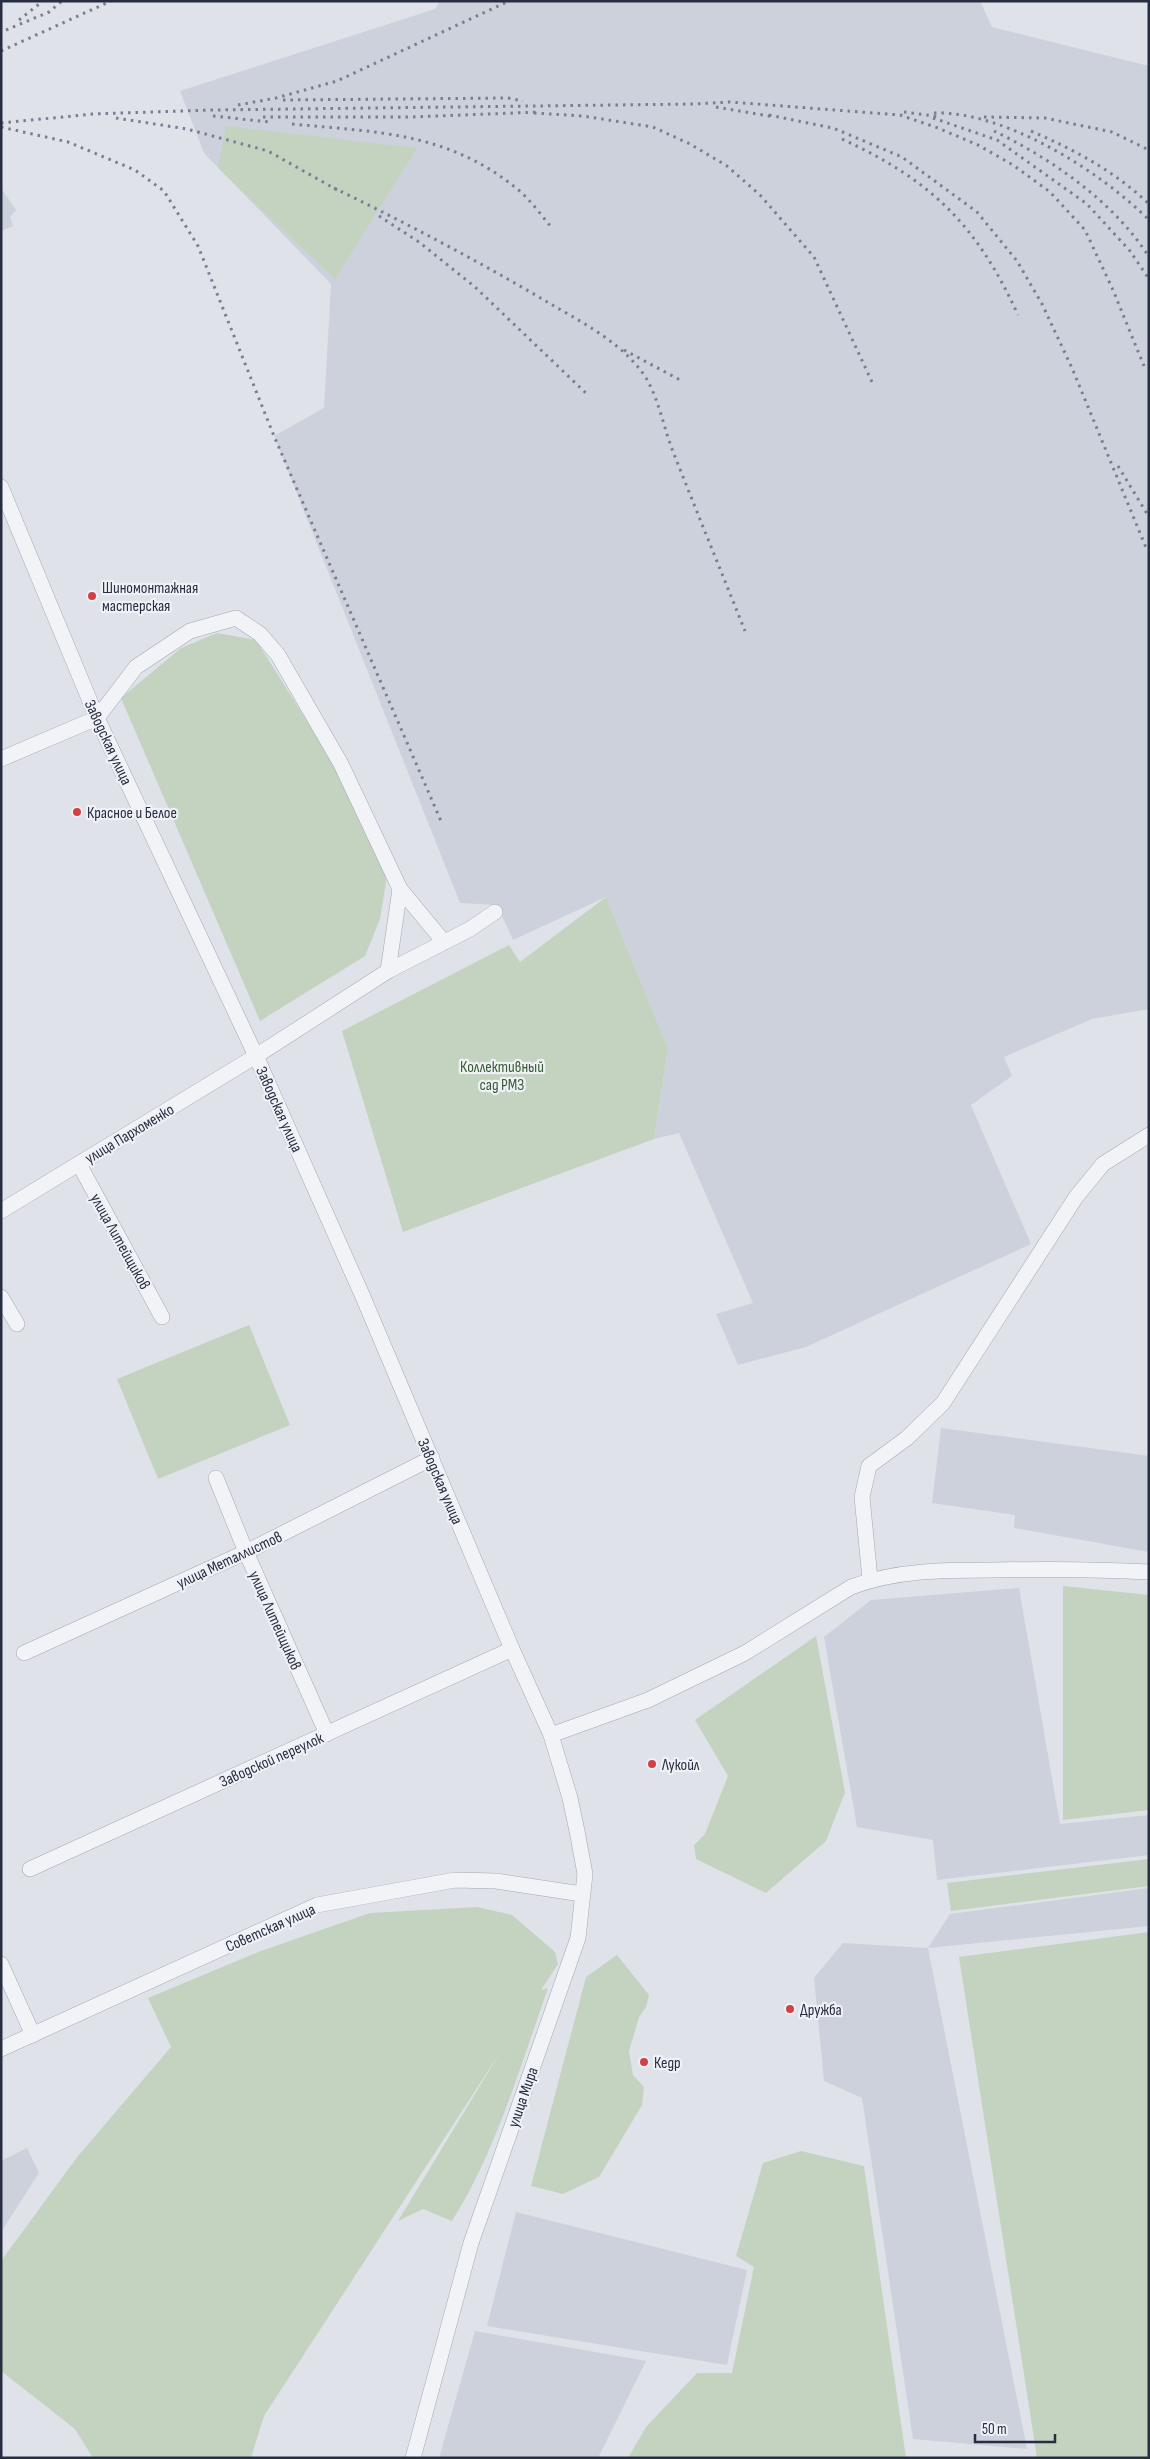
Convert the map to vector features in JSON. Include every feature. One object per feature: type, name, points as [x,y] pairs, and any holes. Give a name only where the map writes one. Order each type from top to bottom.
[{"type":"street","name":"Заводская улица","points":[[1,487],[97,718],[256,1056],[432,1458],[512,1649],[551,1735]]},
{"type":"street","points":[[1,759],[97,718],[136,667],[190,631],[236,618],[260,634],[278,655],[341,764],[400,889],[444,942]]},
{"type":"street","points":[[388,971],[400,889]]},
{"type":"street","name":"улица Пархоменко","points":[[1,1211],[256,1056],[388,971],[444,942],[495,912]]},
{"type":"street","points":[[870,1579],[862,1498],[869,1466],[907,1438],[943,1403],[1076,1197],[1103,1164],[1149,1134]]},
{"type":"street","name":"улица Литейщиков","points":[[78,1164],[162,1318]]},
{"type":"street","points":[[1,1297],[17,1324]]},
{"type":"street","name":"улица Металлистов","points":[[24,1653],[246,1552],[432,1458]]},
{"type":"street","name":"улица Литейщиков","points":[[216,1478],[246,1552],[327,1734]]},
{"type":"street","points":[[551,1735],[648,1700],[745,1653],[851,1587],[870,1579],[928,1571],[1084,1568],[1149,1572]]},
{"type":"street","name":"Заводской переулок","points":[[30,1869],[512,1649]]},
{"type":"street","name":"улица Мира","points":[[413,2458],[471,2243],[578,1938],[585,1874],[570,1798],[551,1735]]},
{"type":"street","name":"Советская улица","points":[[1,2049],[317,1905],[455,1880],[496,1881],[582,1894]]},
{"type":"street","points":[[1,1964],[33,2035]]},
{"type":"shaded area","points":[[440,1],[980,1],[992,27],[1149,66],[1149,1009],[1092,1019],[1004,1057],[1012,1076],[971,1105],[1031,1244],[806,1347],[738,1365],[716,1314],[753,1303],[679,1133],[654,1139],[668,1048],[606,897],[513,940],[497,905],[460,903],[274,436],[324,408],[331,284],[204,153],[180,91],[435,9]]},
{"type":"shaded area","points":[[1,188],[16,210],[10,217],[13,226],[1,231]]},
{"type":"shaded area","points":[[941,1428],[1149,1456],[1149,1552],[1014,1528],[1015,1515],[932,1503]]},
{"type":"shaded area","points":[[1019,1588],[1060,1824],[1149,1815],[1149,1855],[937,1880],[933,1840],[857,1827],[824,1637],[871,1600]]},
{"type":"shaded area","points":[[1149,1888],[1149,1926],[928,1948],[950,1914]]},
{"type":"shaded area","points":[[843,1943],[928,1948],[1027,2449],[913,2439],[862,2098],[824,2081],[814,1978]]},
{"type":"shaded area","points":[[27,2148],[39,2173],[1,2232],[1,2161]]},
{"type":"shaded area","points":[[516,2212],[747,2270],[727,2365],[487,2326]]},
{"type":"shaded area","points":[[475,2331],[646,2361],[598,2458],[439,2458]]},
{"type":"green space","points":[[226,126],[417,148],[335,279],[218,168]]},
{"type":"green space","points":[[217,633],[256,640],[332,761],[387,876],[380,919],[365,956],[260,1021],[121,698],[181,648]]},
{"type":"green space","name":"Коллективный сад РМЗ","points":[[606,897],[668,1048],[654,1139],[403,1232],[342,1031],[509,945],[520,962]]},
{"type":"green space","points":[[249,1325],[290,1425],[158,1479],[117,1379]]},
{"type":"green space","points":[[1063,1586],[1149,1595],[1149,1810],[1063,1820]]},
{"type":"green space","points":[[816,1636],[845,1792],[826,1841],[766,1893],[696,1859],[694,1845],[705,1834],[728,1776],[695,1720]]},
{"type":"green space","points":[[1149,1859],[1149,1886],[951,1911],[947,1883]]},
{"type":"green space","points":[[477,1907],[512,1915],[555,1952],[558,1964],[541,1990],[548,1988],[506,2108],[482,2166],[452,2221],[423,2209],[398,2221],[501,2051],[264,2416],[251,2458],[93,2458],[75,2429],[1,2371],[1,2261],[78,2156],[171,2047],[148,1998],[261,1951],[370,1913]]},
{"type":"green space","points":[[1149,1932],[1149,2458],[1037,2458],[959,1957]]},
{"type":"green space","points":[[617,1955],[649,1995],[646,2007],[639,2017],[629,2051],[633,2075],[644,2087],[642,2105],[599,2177],[563,2194],[531,2186],[586,1977]]},
{"type":"green space","points":[[801,2151],[864,2166],[906,2458],[628,2458],[646,2427],[697,2373],[732,2373],[754,2267],[736,2256],[763,2163]]},
{"type":"railway","points":[[19,20],[43,1]]},
{"type":"railway","points":[[6,30],[49,12],[62,1]]},
{"type":"railway","points":[[1,51],[111,1]]},
{"type":"railway","points":[[238,105],[276,98],[337,81],[509,1]]},
{"type":"railway","points":[[283,100],[508,98],[523,101]]},
{"type":"railway","points":[[1,123],[93,114],[211,110],[730,102],[900,115],[938,128],[978,145],[1013,165],[1050,192],[1085,230],[1113,290],[1144,366]]},
{"type":"railway","points":[[716,107],[775,117]]},
{"type":"railway","points":[[263,117],[411,117],[540,112]]},
{"type":"railway","points":[[904,112],[941,117]]},
{"type":"railway","points":[[534,113],[583,116],[653,127],[690,144],[727,166],[760,195],[814,257],[872,382]]},
{"type":"railway","points":[[934,113],[962,115],[991,122],[1050,147],[1105,182],[1149,220]]},
{"type":"railway","points":[[769,115],[833,128],[902,157],[977,212],[1017,261],[1042,304],[1072,368],[1147,550]]},
{"type":"railway","points":[[213,116],[270,122]]},
{"type":"railway","points":[[984,117],[1045,118],[1112,132],[1149,150]]},
{"type":"railway","points":[[116,118],[187,129],[268,151],[339,191]]},
{"type":"railway","points":[[933,118],[997,140],[1087,204],[1130,251],[1149,279]]},
{"type":"railway","points":[[292,124],[382,133],[437,145],[464,156],[490,170],[516,188],[531,202],[552,228]]},
{"type":"railway","points":[[1,127],[68,142],[135,170],[164,191],[198,246],[274,436],[441,821]]},
{"type":"railway","points":[[994,131],[1038,155],[1100,200],[1135,237],[1149,257]]},
{"type":"railway","points":[[1031,131],[1108,171],[1149,204]]},
{"type":"railway","points":[[842,139],[901,171],[926,189],[948,209],[986,255],[1018,315]]},
{"type":"railway","points":[[334,188],[467,256],[571,316],[600,333],[636,365],[646,378],[658,404],[672,449],[745,631]]},
{"type":"railway","points":[[379,216],[419,242],[475,287],[589,396]]},
{"type":"railway","points":[[624,350],[682,381]]},
{"type":"railway","points":[[1118,466],[1149,517]]},
{"type":"place","name":"Шиномонтажная мастерская","points":[[92,596]]},
{"type":"place","name":"Красное и Белое","points":[[77,812]]},
{"type":"place","name":"Лукойл","points":[[652,1764]]},
{"type":"place","name":"Дружба","points":[[790,2009]]},
{"type":"place","name":"Кедр","points":[[644,2062]]}]
